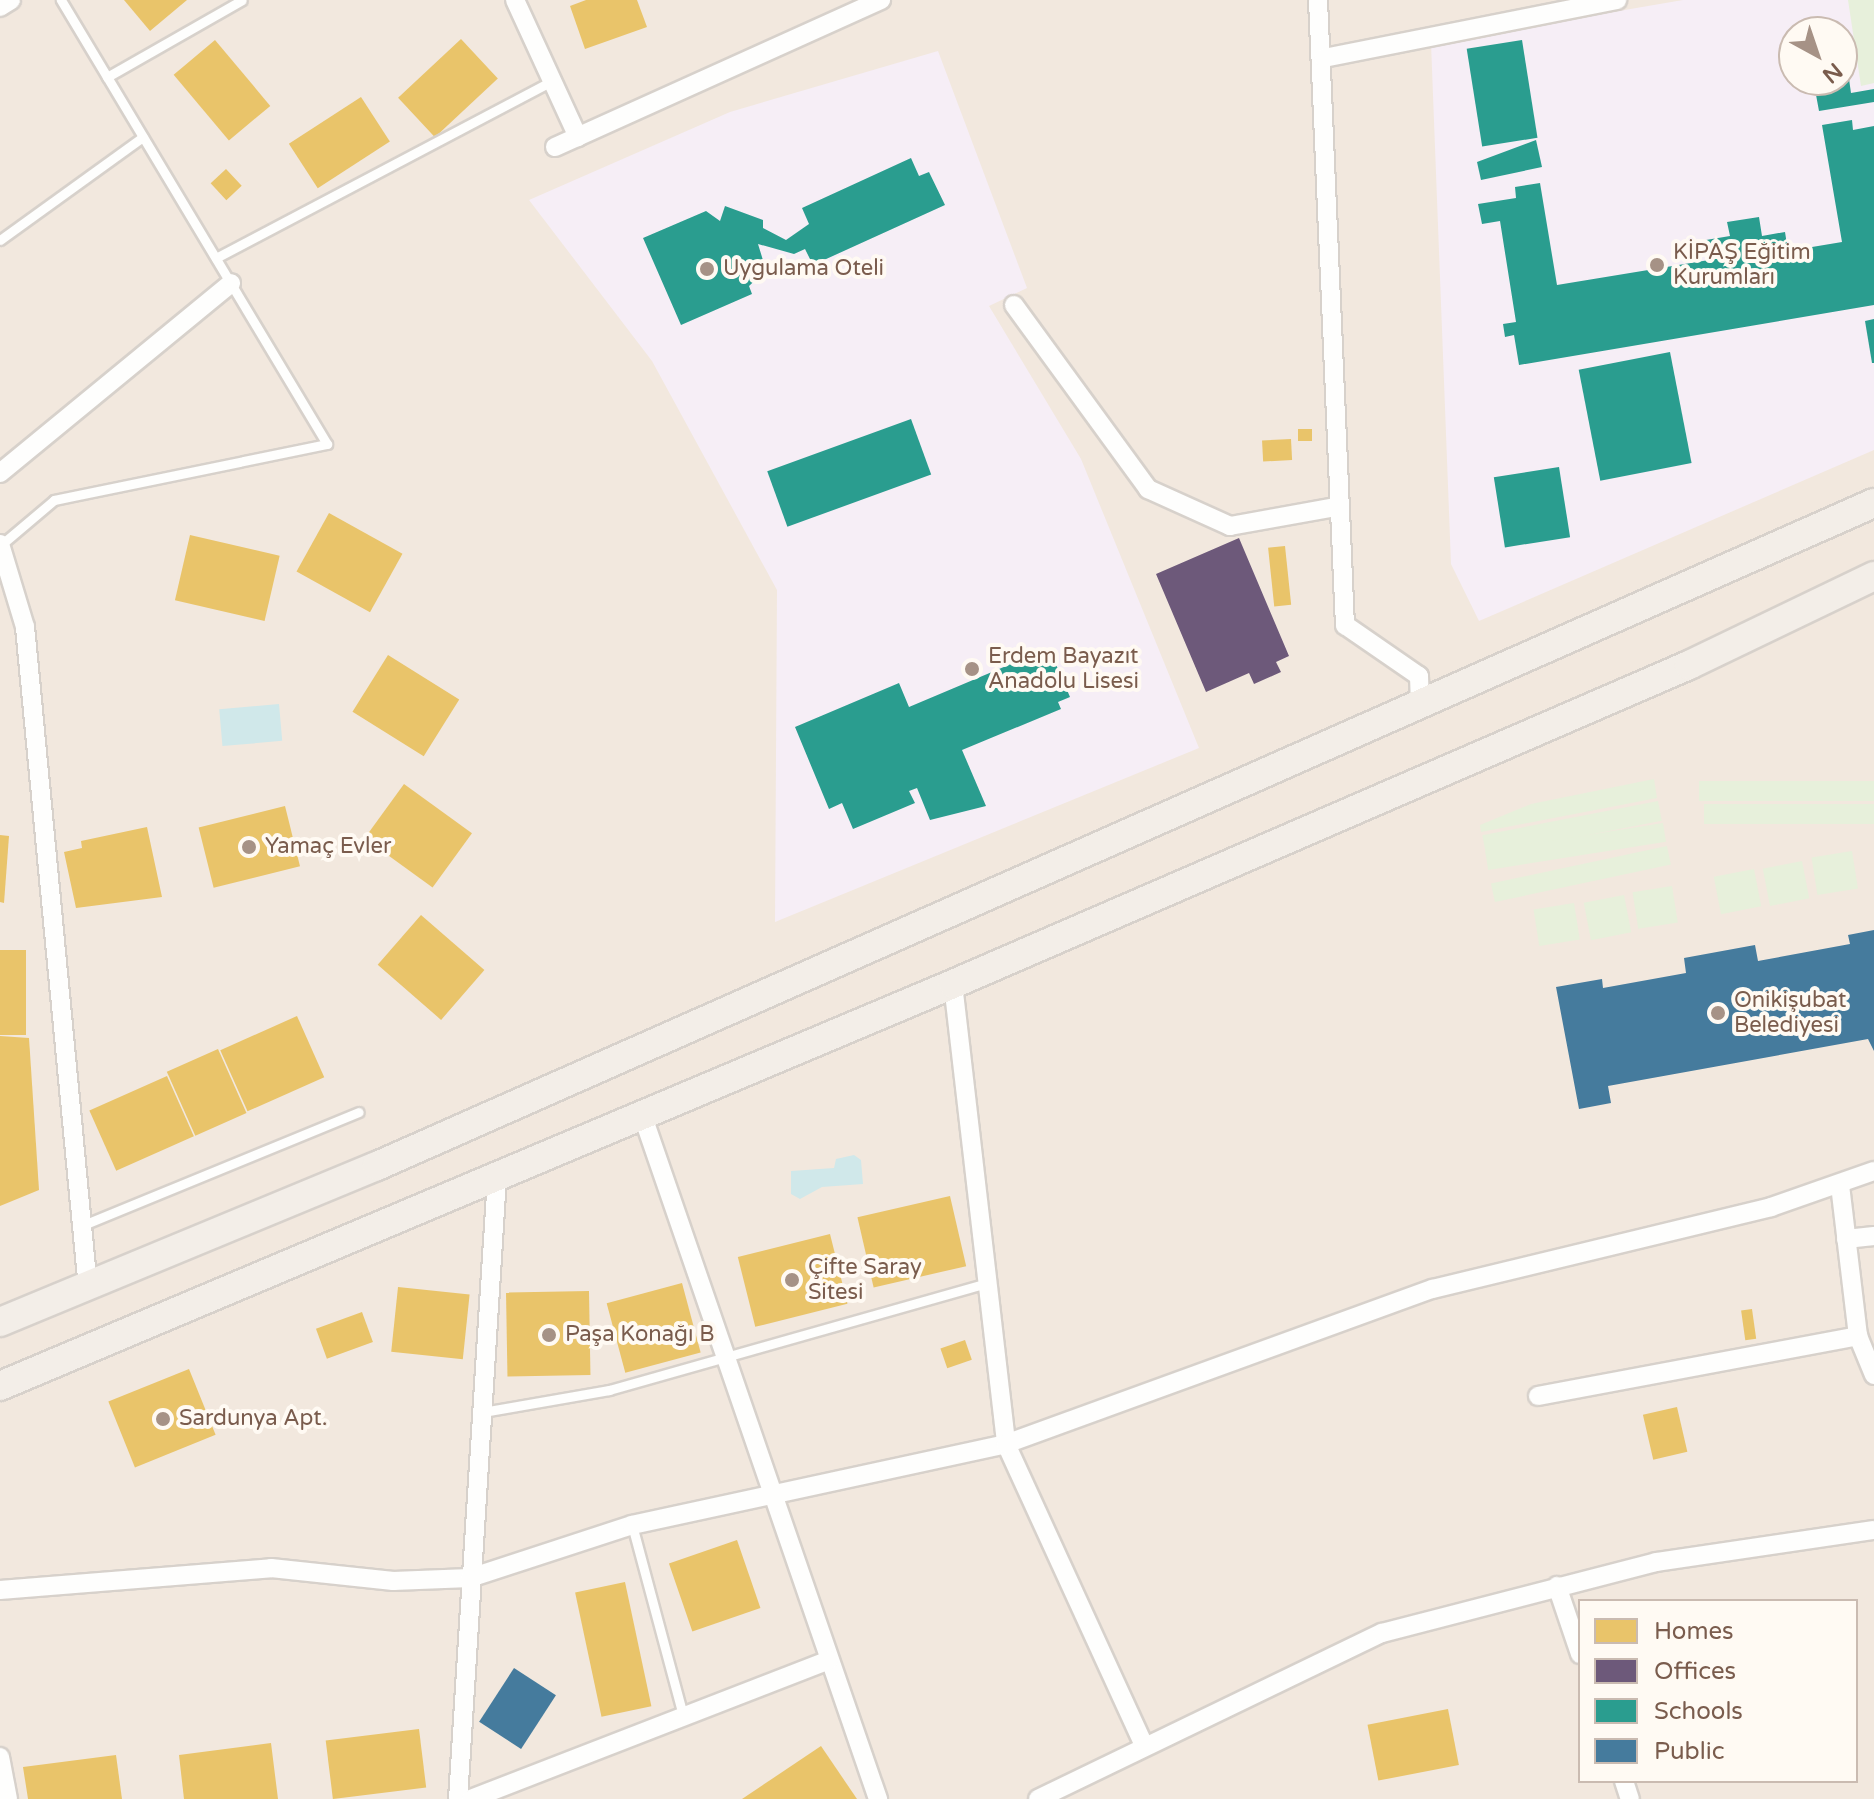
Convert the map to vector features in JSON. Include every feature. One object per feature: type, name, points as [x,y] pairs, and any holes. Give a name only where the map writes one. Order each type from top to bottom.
[{"type":"main road","points":[[0,1322],[88,1289],[1420,709],[1874,503]]},
{"type":"main road","points":[[0,1386],[497,1177],[641,1111],[953,984],[1689,665],[1874,576]]},
{"type":"street","points":[[0,7],[11,0]]},
{"type":"street","points":[[515,0],[578,137]]},
{"type":"street","points":[[555,147],[881,0]]},
{"type":"street","points":[[1318,0],[1324,58],[1336,507],[1345,625],[1419,676],[1420,709]]},
{"type":"street","points":[[1324,58],[1576,4],[1617,0]]},
{"type":"street","points":[[0,473],[231,283]]},
{"type":"street","points":[[1014,305],[1148,489],[1230,526],[1336,507]]},
{"type":"street","points":[[1,544],[25,627],[88,1289]]},
{"type":"street","points":[[953,984],[1006,1444],[1144,1746]]},
{"type":"street","points":[[641,1111],[770,1493],[878,1799]]},
{"type":"street","points":[[0,1590],[271,1568],[393,1581],[470,1578],[632,1525],[1006,1444],[1433,1289],[1840,1185],[1874,1171]]},
{"type":"street","points":[[458,1799],[478,1413],[497,1177]]},
{"type":"street","points":[[1840,1185],[1858,1336],[1874,1375]]},
{"type":"street","points":[[1846,1239],[1874,1236]]},
{"type":"street","points":[[1538,1396],[1858,1336]]},
{"type":"street","points":[[1038,1799],[1382,1633],[1656,1562],[1874,1530]]},
{"type":"street","points":[[1557,1586],[1578,1648]]},
{"type":"street","points":[[471,1799],[829,1660]]},
{"type":"street","points":[[0,1757],[8,1799]]},
{"type":"lane","points":[[1,544],[54,500],[327,444],[61,0]]},
{"type":"lane","points":[[107,77],[242,0]]},
{"type":"lane","points":[[216,258],[552,81]]},
{"type":"lane","points":[[0,240],[143,137]]},
{"type":"lane","points":[[81,1226],[359,1112]]},
{"type":"lane","points":[[478,1413],[609,1390],[724,1354],[987,1283]]},
{"type":"lane","points":[[632,1525],[683,1716]]},
{"type":"shaded area","points":[[0,0],[1874,0],[1874,1799],[0,1799]]},
{"type":"shaded area","name":"KİPAŞ Eğitim Kurumları","points":[[1683,0],[1874,0],[1874,450],[1479,621],[1451,564],[1431,43]]},
{"type":"shaded area","points":[[938,51],[1027,288],[989,306],[1081,459],[1199,748],[775,922],[777,590],[652,361],[529,200],[730,112]]},
{"type":"green space","points":[[1848,0],[1874,0],[1874,83],[1861,86],[1858,16],[1850,16]]},
{"type":"green space","points":[[1654,779],[1657,798],[1481,832],[1480,825],[1531,804]]},
{"type":"green space","points":[[1699,781],[1874,781],[1874,801],[1699,801]]},
{"type":"green space","points":[[1658,801],[1662,821],[1486,855],[1482,835]]},
{"type":"green space","points":[[1704,804],[1874,804],[1874,824],[1704,824]]},
{"type":"green space","points":[[1663,823],[1666,842],[1488,870],[1485,851]]},
{"type":"green space","points":[[1667,846],[1671,865],[1495,902],[1491,883]]},
{"type":"green space","points":[[1852,851],[1858,889],[1817,895],[1812,857]]},
{"type":"green space","points":[[1802,861],[1809,898],[1770,906],[1763,869]]},
{"type":"green space","points":[[1754,869],[1761,906],[1721,914],[1714,877]]},
{"type":"green space","points":[[1672,886],[1678,923],[1638,929],[1632,892]]},
{"type":"green space","points":[[1624,895],[1631,932],[1591,940],[1584,903]]},
{"type":"green space","points":[[1574,903],[1580,940],[1539,946],[1534,909]]},
{"type":"water","points":[[279,704],[282,741],[222,746],[219,709]]},
{"type":"water","points":[[854,1155],[861,1160],[863,1184],[822,1187],[800,1199],[791,1194],[791,1171],[834,1168],[836,1159]]},
{"type":"building: Homes","points":[[124,0],[187,0],[150,31]]},
{"type":"building: Homes","points":[[586,0],[637,0],[647,27],[585,49],[570,6]]},
{"type":"building: Homes","points":[[461,39],[498,78],[435,137],[398,98]]},
{"type":"building: Homes","points":[[215,40],[270,106],[229,141],[174,75]]},
{"type":"building: Homes","points":[[361,97],[390,141],[318,188],[289,144]]},
{"type":"building: Homes","points":[[226,169],[242,186],[226,200],[211,183]]},
{"type":"building: Homes","points":[[1298,429],[1312,429],[1312,441],[1298,441]]},
{"type":"building: Homes","points":[[1291,439],[1292,460],[1263,461],[1262,441]]},
{"type":"building: Homes","points":[[329,513],[402,554],[370,612],[297,572]]},
{"type":"building: Homes","points":[[190,535],[280,556],[265,621],[175,600]]},
{"type":"building: Homes","points":[[1285,546],[1291,605],[1274,606],[1268,548]]},
{"type":"building: Homes","points":[[388,655],[459,700],[424,756],[352,712]]},
{"type":"building: Homes","points":[[404,784],[472,833],[433,888],[365,838]]},
{"type":"building: Homes","name":"Yamaç Evler","points":[[285,806],[300,866],[214,888],[199,828]]},
{"type":"building: Homes","points":[[147,827],[162,897],[76,908],[64,852],[82,848],[81,841]]},
{"type":"building: Homes","points":[[0,835],[9,836],[4,903],[0,902]]},
{"type":"building: Homes","points":[[421,915],[484,970],[441,1020],[378,965]]},
{"type":"building: Homes","points":[[0,950],[26,950],[26,1035],[0,1035]]},
{"type":"building: Homes","points":[[297,1016],[324,1077],[248,1111],[220,1050]]},
{"type":"building: Homes","points":[[0,1036],[29,1038],[39,1190],[0,1206]]},
{"type":"building: Homes","points":[[218,1049],[246,1113],[195,1136],[167,1072]]},
{"type":"building: Homes","points":[[167,1076],[194,1136],[116,1171],[89,1111]]},
{"type":"building: Homes","name":"Çifte Saray Sitesi","points":[[950,1196],[966,1266],[874,1288],[857,1217]]},
{"type":"building: Homes","name":"Çifte Saray Sitesi","points":[[830,1234],[847,1304],[755,1327],[738,1257]]},
{"type":"building: Homes","points":[[682,1283],[701,1353],[625,1373],[607,1303]]},
{"type":"building: Homes","points":[[398,1287],[470,1295],[463,1359],[391,1352]]},
{"type":"building: Homes","name":"Paşa Konağı B","points":[[589,1291],[590,1375],[507,1376],[506,1292]]},
{"type":"building: Homes","points":[[1752,1309],[1756,1339],[1745,1340],[1741,1311]]},
{"type":"building: Homes","points":[[362,1312],[373,1342],[327,1359],[316,1329]]},
{"type":"building: Homes","points":[[965,1340],[972,1360],[947,1368],[940,1348]]},
{"type":"building: Homes","name":"Sardunya Apt.","points":[[189,1369],[216,1435],[135,1467],[108,1402]]},
{"type":"building: Homes","points":[[1677,1407],[1687,1452],[1653,1460],[1643,1415]]},
{"type":"building: Homes","points":[[737,1540],[760,1608],[692,1632],[669,1563]]},
{"type":"building: Homes","points":[[625,1582],[651,1706],[602,1717],[575,1593]]},
{"type":"building: Homes","points":[[1448,1709],[1459,1765],[1378,1781],[1368,1725]]},
{"type":"building: Homes","points":[[419,1729],[426,1788],[333,1799],[326,1740]]},
{"type":"building: Homes","points":[[271,1743],[278,1799],[184,1799],[179,1755]]},
{"type":"building: Homes","points":[[821,1746],[857,1799],[742,1799]]},
{"type":"building: Homes","points":[[116,1755],[122,1799],[28,1799],[23,1767]]},
{"type":"building: Offices","points":[[1239,538],[1289,656],[1276,662],[1281,672],[1254,684],[1249,673],[1206,692],[1156,574]]},
{"type":"building: Schools","points":[[1522,40],[1537,138],[1482,147],[1467,49]]},
{"type":"building: Schools","points":[[1874,89],[1874,102],[1819,111],[1816,96],[1858,96],[1858,92]]},
{"type":"building: Schools","points":[[1852,120],[1853,130],[1874,126],[1874,305],[1519,365],[1514,335],[1505,337],[1503,324],[1516,322],[1500,221],[1482,224],[1478,204],[1516,198],[1515,187],[1540,183],[1557,285],[1709,260],[1706,240],[1730,236],[1727,222],[1759,217],[1762,236],[1785,232],[1788,251],[1842,242],[1822,125]]},
{"type":"building: Schools","points":[[1536,140],[1542,167],[1481,180],[1477,162]]},
{"type":"building: Schools","points":[[911,158],[919,176],[929,172],[945,205],[813,265],[805,249],[794,254],[758,244],[766,270],[749,286],[752,294],[681,325],[643,238],[706,211],[720,221],[725,206],[763,220],[763,228],[786,240],[809,224],[802,208]]},
{"type":"building: Schools","points":[[1874,319],[1874,363],[1872,363],[1865,321]]},
{"type":"building: Schools","points":[[1670,352],[1692,463],[1600,481],[1579,370]]},
{"type":"building: Schools","points":[[911,419],[931,474],[787,527],[767,471]]},
{"type":"building: Schools","points":[[1559,467],[1570,537],[1505,547],[1494,477]]},
{"type":"building: Schools","name":"Erdem Bayazıt Anadolu Lisesi","points":[[1049,648],[1070,697],[1058,702],[1061,709],[962,750],[986,806],[930,820],[917,788],[909,791],[915,803],[853,829],[842,803],[829,809],[795,727],[899,683],[909,707]]},
{"type":"building: Public","name":"Onikişubat Belediyesi","points":[[1874,930],[1874,1051],[1868,1039],[1608,1086],[1611,1103],[1579,1109],[1556,987],[1602,979],[1603,988],[1686,973],[1684,958],[1755,945],[1758,961],[1850,944],[1848,935]]},
{"type":"building: Public","points":[[514,1668],[556,1695],[521,1749],[479,1722]]},
{"type":"place","name":"KİPAŞ Eğitim Kurumları","points":[[1657,265]]},
{"type":"place","name":"Uygulama Oteli","points":[[707,269]]},
{"type":"place","name":"Erdem Bayazıt Anadolu Lisesi","points":[[972,669]]},
{"type":"place","name":"Yamaç Evler","points":[[249,847]]},
{"type":"place","name":"Onikişubat Belediyesi","points":[[1718,1013]]},
{"type":"place","name":"Çifte Saray Sitesi","points":[[792,1280]]},
{"type":"place","name":"Paşa Konağı B","points":[[549,1335]]},
{"type":"place","name":"Sardunya Apt.","points":[[163,1419]]}]
